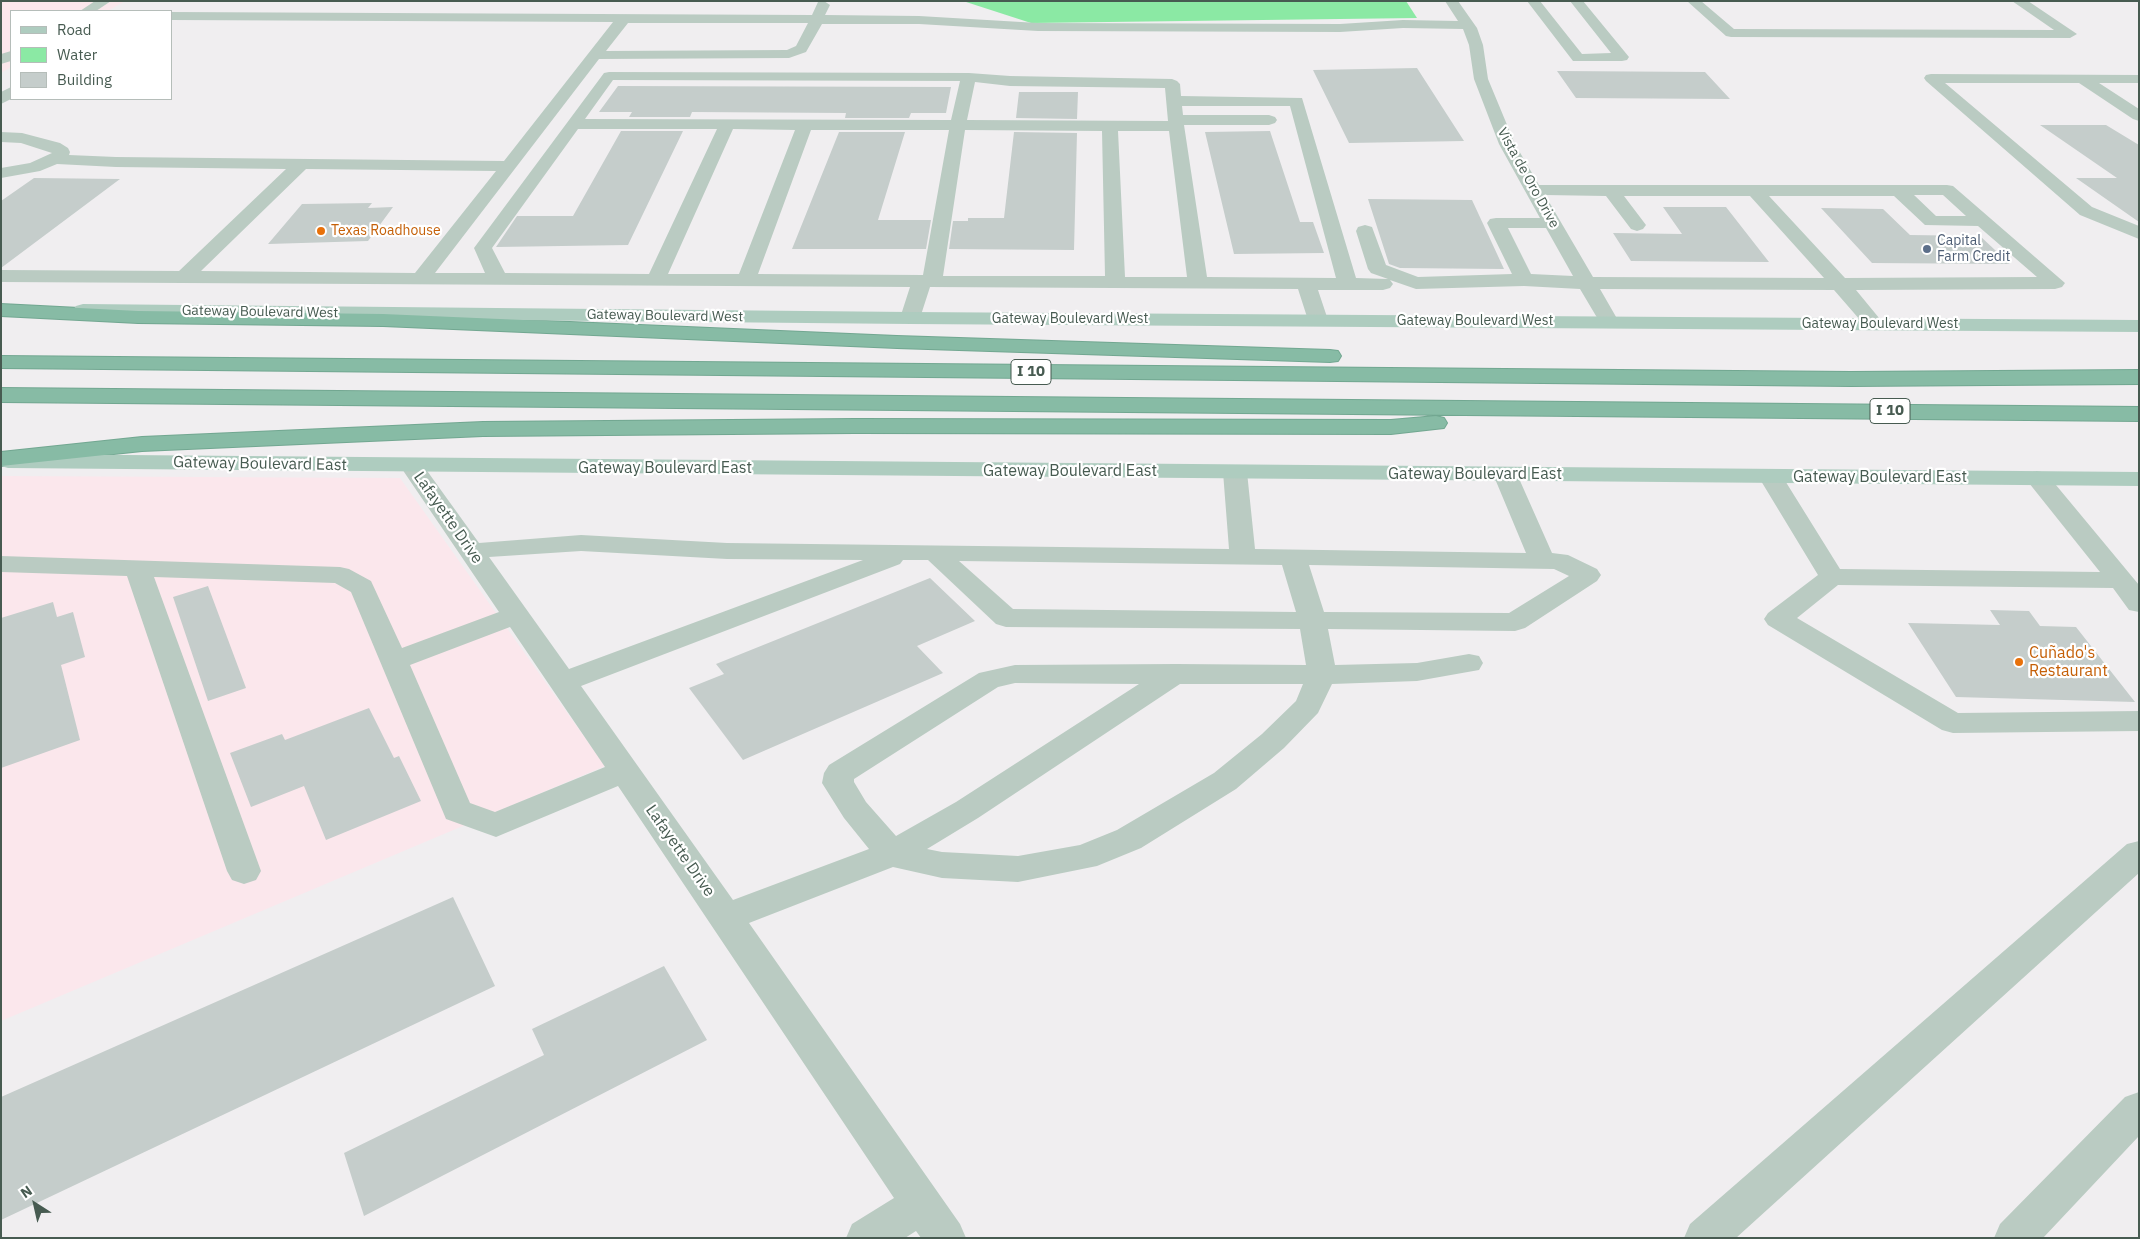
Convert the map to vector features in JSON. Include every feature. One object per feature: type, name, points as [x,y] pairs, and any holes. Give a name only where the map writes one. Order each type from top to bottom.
[{"type":"highway","points":[[1,310],[138,317],[383,320],[906,342],[1319,356],[1783,360],[2061,377]]},
{"type":"highway","name":"I 10","points":[[1,362],[1831,379],[2139,377]]},
{"type":"highway","name":"I 10","points":[[1,395],[2139,414]]},
{"type":"highway","points":[[1,460],[142,444],[483,428],[1391,426],[1642,409]]},
{"type":"main road","name":"Gateway Boulevard West","points":[[1,310],[2139,326]]},
{"type":"main road","name":"Gateway Boulevard East","points":[[1,460],[412,466],[2139,479]]},
{"type":"street","points":[[89,10],[105,1]]},
{"type":"street","points":[[248,16],[270,1]]},
{"type":"street","points":[[595,55],[789,54],[801,49],[812,33],[825,1]]},
{"type":"street","name":"Vista de Oro Drive","points":[[1451,1],[1468,25],[1476,45],[1481,80],[1507,144],[1609,322]]},
{"type":"street","points":[[1533,1],[1578,58],[1622,57],[1576,1]]},
{"type":"street","points":[[1693,1],[1731,34],[2070,34],[2018,1]]},
{"type":"street","points":[[172,16],[624,18],[773,13],[817,19],[919,20],[1048,28],[1340,28],[1403,24],[1468,25]]},
{"type":"street","points":[[420,279],[624,18]]},
{"type":"street","points":[[498,279],[484,248],[609,76],[969,77],[1010,81],[1172,84],[1198,283]]},
{"type":"street","points":[[910,318],[927,282],[969,77]]},
{"type":"street","points":[[2139,79],[1931,78],[2086,211],[2139,233]]},
{"type":"street","points":[[2082,79],[2139,116]]},
{"type":"street","points":[[1174,101],[1297,101],[1348,284]]},
{"type":"street","points":[[574,124],[1110,126],[1302,120]]},
{"type":"street","points":[[656,280],[727,124]]},
{"type":"street","points":[[746,281],[805,125]]},
{"type":"street","points":[[1110,126],[1115,283]]},
{"type":"street","points":[[1,137],[22,138],[54,147],[62,152],[56,159]]},
{"type":"street","points":[[1,173],[34,167],[56,159],[100,162],[508,166]]},
{"type":"street","points":[[183,278],[301,164]]},
{"type":"street","points":[[1365,231],[1378,269],[1416,283],[1524,280],[1840,284],[2055,284],[1947,190],[1533,190]]},
{"type":"street","points":[[1612,190],[1637,225]]},
{"type":"street","points":[[1898,190],[1931,221],[1983,221]]},
{"type":"street","points":[[1755,191],[1874,324]]},
{"type":"street","points":[[1524,280],[1496,223],[1553,223]]},
{"type":"street","points":[[1,276],[1383,284]]},
{"type":"street","points":[[1306,284],[1318,320]]},
{"type":"street","name":"Lafayette Drive","points":[[412,466],[726,917],[945,1238]]},
{"type":"street","points":[[1235,472],[1243,557]]},
{"type":"street","points":[[1505,474],[1542,560]]},
{"type":"street","points":[[1770,476],[1832,577]]},
{"type":"street","points":[[2037,478],[2139,604]]},
{"type":"street","points":[[471,551],[581,542],[727,551],[935,553],[1243,557],[1542,560],[1559,561],[1588,575],[1514,622],[1313,622],[1006,618],[935,553]]},
{"type":"street","points":[[563,682],[903,553]]},
{"type":"street","points":[[1293,557],[1313,622],[1322,675],[1308,706],[1272,741],[1225,781],[1129,840],[1085,857],[1018,869],[942,865],[892,854],[855,810],[838,783],[840,773],[989,680],[1015,674],[1176,673],[1322,675],[1417,672],[1469,663]]},
{"type":"street","points":[[1,564],[340,575],[362,587],[457,811],[496,825],[625,771]]},
{"type":"street","points":[[138,569],[244,871]]},
{"type":"street","points":[[2121,580],[1832,577],[1778,619],[1953,723],[2139,721]]},
{"type":"street","points":[[394,661],[516,615]]},
{"type":"street","points":[[726,917],[892,854],[967,810],[1176,673]]},
{"type":"street","points":[[1705,1238],[2139,853]]},
{"type":"street","points":[[2015,1238],[2139,1109]]},
{"type":"street","points":[[867,1238],[922,1204]]},
{"type":"shaded area","points":[[1,1],[125,1],[110,10],[10,10],[10,68],[1,73]]},
{"type":"shaded area","points":[[1,476],[400,478],[605,766],[1,1021]]},
{"type":"water","points":[[963,1],[1406,1],[1417,18],[1031,23]]},
{"type":"building","points":[[1417,68],[1464,141],[1349,143],[1313,70]]},
{"type":"building","points":[[1557,71],[1705,72],[1730,99],[1576,98]]},
{"type":"building","points":[[618,86],[951,87],[946,113],[911,113],[909,118],[845,118],[846,113],[692,112],[690,117],[629,117],[632,112],[599,112]]},
{"type":"building","points":[[1019,92],[1078,92],[1077,119],[1016,118]]},
{"type":"building","points":[[2040,125],[2106,125],[2139,145],[2139,222],[2076,178],[2117,178]]},
{"type":"building","points":[[621,131],[683,131],[628,245],[496,247],[517,216],[573,216]]},
{"type":"building","points":[[1270,131],[1300,222],[1313,222],[1324,253],[1234,254],[1205,132]]},
{"type":"building","points":[[839,132],[905,132],[878,220],[931,220],[926,249],[792,249]]},
{"type":"building","points":[[1014,132],[1077,133],[1074,250],[949,249],[953,221],[968,221],[968,218],[1004,218]]},
{"type":"building","points":[[34,178],[120,179],[1,268],[1,201]]},
{"type":"building","points":[[1368,199],[1472,200],[1504,269],[1400,268],[1389,264]]},
{"type":"building","name":"Texas Roadhouse","points":[[372,203],[368,208],[393,207],[368,241],[268,244],[302,204]]},
{"type":"building","points":[[1663,207],[1726,207],[1769,262],[1631,261],[1613,233],[1682,234]]},
{"type":"building","name":"Capital Farm Credit","points":[[1821,208],[1883,209],[1910,235],[1980,236],[2010,264],[1872,263]]},
{"type":"building","points":[[930,578],[975,621],[917,646],[943,673],[743,760],[689,688],[724,674],[716,664]]},
{"type":"building","points":[[208,586],[246,688],[208,701],[173,597]]},
{"type":"building","points":[[53,602],[57,617],[73,612],[85,657],[61,665],[80,740],[1,768],[1,618]]},
{"type":"building","name":"Cuñado's Restaurant","points":[[1990,610],[2029,611],[2040,626],[2076,627],[2135,702],[1956,697],[1908,623],[2000,625]]},
{"type":"building","points":[[369,708],[394,758],[399,756],[421,801],[326,840],[304,786],[251,807],[230,753],[282,734],[285,740]]},
{"type":"building","points":[[453,897],[495,986],[1,1220],[1,1097]]},
{"type":"building","points":[[664,966],[707,1040],[364,1216],[344,1153],[544,1055],[532,1029]]},
{"type":"place","name":"Texas Roadhouse","points":[[321,231]]},
{"type":"place","name":"Capital Farm Credit","points":[[1927,249]]},
{"type":"place","name":"Cuñado's Restaurant","points":[[2019,662]]}]
